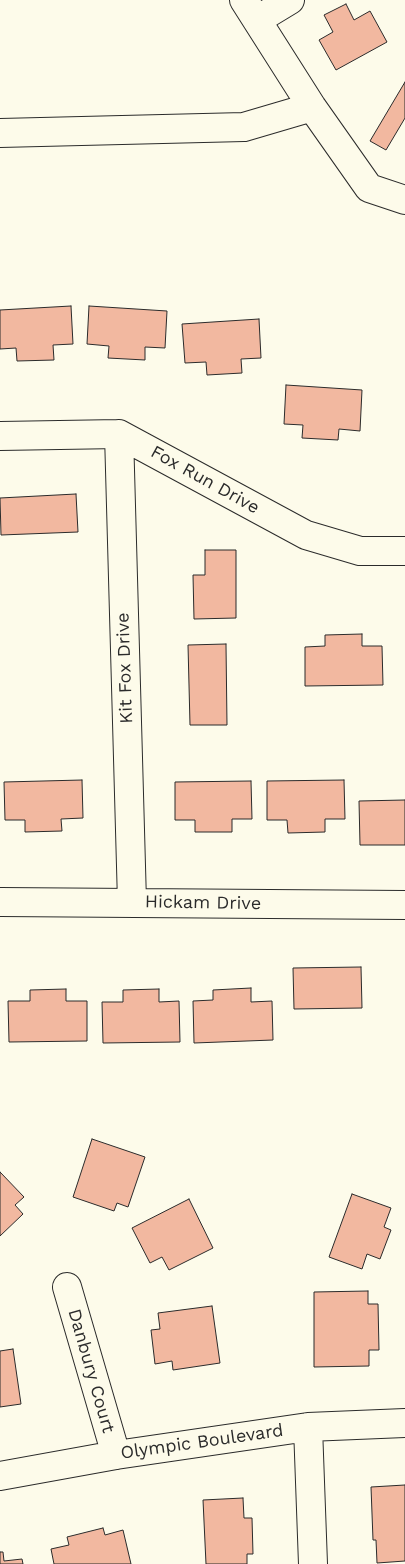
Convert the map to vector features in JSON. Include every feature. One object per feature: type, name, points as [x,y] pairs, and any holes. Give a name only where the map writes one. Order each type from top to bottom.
[{"type":"street","points":[[290,0],[250,10],[312,107],[369,188],[405,200]]},
{"type":"street","points":[[0,133],[244,127],[312,107]]},
{"type":"street","name":"Fox Run Drive","points":[[0,436],[119,434],[306,535],[360,551],[405,550]]},
{"type":"street","name":"Kit Fox Drive","points":[[119,434],[132,902]]},
{"type":"street","name":"Hickam Drive","points":[[0,902],[405,905]]},
{"type":"street","name":"Danbury Court","points":[[67,1287],[116,1455]]},
{"type":"street","name":"Olympic Boulevard","points":[[0,1476],[116,1455],[308,1427],[405,1423]]},
{"type":"street","points":[[308,1427],[313,1564]]},
{"type":"building","points":[[346,4],[354,20],[370,11],[387,42],[336,70],[319,40],[333,32],[324,15]]},
{"type":"building","points":[[405,82],[405,118],[386,150],[370,141]]},
{"type":"building","points":[[71,306],[73,344],[53,345],[54,360],[17,361],[16,348],[0,349],[0,310]]},
{"type":"building","points":[[89,306],[167,311],[165,348],[145,347],[145,360],[108,358],[109,346],[87,344]]},
{"type":"building","points":[[259,319],[261,358],[241,359],[242,373],[207,375],[206,362],[185,363],[182,324]]},
{"type":"building","points":[[286,385],[362,390],[360,431],[339,429],[338,440],[302,438],[303,425],[284,424]]},
{"type":"building","points":[[76,494],[78,532],[1,535],[0,498]]},
{"type":"building","points":[[205,550],[236,550],[236,618],[194,619],[193,575],[205,575]]},
{"type":"building","points":[[362,634],[362,646],[382,646],[383,685],[305,686],[305,647],[325,646],[325,635]]},
{"type":"building","points":[[226,644],[227,725],[190,725],[188,645]]},
{"type":"building","points":[[82,780],[83,818],[61,819],[62,831],[25,832],[25,820],[5,820],[4,782]]},
{"type":"building","points":[[344,780],[345,819],[325,819],[325,832],[288,833],[287,820],[267,820],[267,781]]},
{"type":"building","points":[[251,781],[252,819],[232,819],[232,832],[195,832],[195,820],[175,820],[175,782]]},
{"type":"building","points":[[405,800],[405,845],[360,845],[359,801]]},
{"type":"building","points":[[361,967],[362,1008],[294,1009],[293,968]]},
{"type":"building","points":[[251,988],[251,1002],[272,1001],[273,1040],[194,1043],[193,1001],[213,1000],[213,990]]},
{"type":"building","points":[[66,989],[66,1001],[87,1001],[87,1041],[9,1042],[8,1001],[30,1001],[30,990]]},
{"type":"building","points":[[159,989],[159,1002],[179,1001],[180,1042],[103,1043],[102,1002],[123,1002],[123,990]]},
{"type":"building","points":[[92,1139],[145,1157],[128,1207],[117,1203],[114,1211],[73,1197]]},
{"type":"building","points":[[0,1172],[24,1197],[15,1205],[23,1214],[0,1236]]},
{"type":"building","points":[[352,1194],[391,1208],[384,1227],[391,1230],[380,1259],[367,1254],[362,1269],[329,1257]]},
{"type":"building","points":[[189,1199],[213,1248],[169,1270],[162,1257],[150,1263],[132,1228]]},
{"type":"building","points":[[368,1291],[368,1304],[378,1304],[379,1350],[369,1350],[369,1366],[314,1367],[314,1292]]},
{"type":"building","points":[[212,1306],[220,1363],[173,1370],[172,1361],[155,1364],[151,1330],[160,1329],[158,1313]]},
{"type":"building","points":[[13,1349],[21,1404],[0,1407],[0,1351]]},
{"type":"building","points":[[405,1485],[405,1561],[377,1563],[376,1540],[373,1540],[371,1487]]},
{"type":"building","points":[[243,1498],[244,1518],[252,1518],[253,1554],[247,1554],[247,1564],[206,1564],[203,1500]]},
{"type":"building","points":[[103,1528],[105,1535],[123,1530],[131,1564],[54,1564],[51,1549],[69,1545],[67,1537]]},
{"type":"building","points":[[0,1552],[3,1552],[4,1561],[22,1559],[23,1564],[0,1564]]}]
